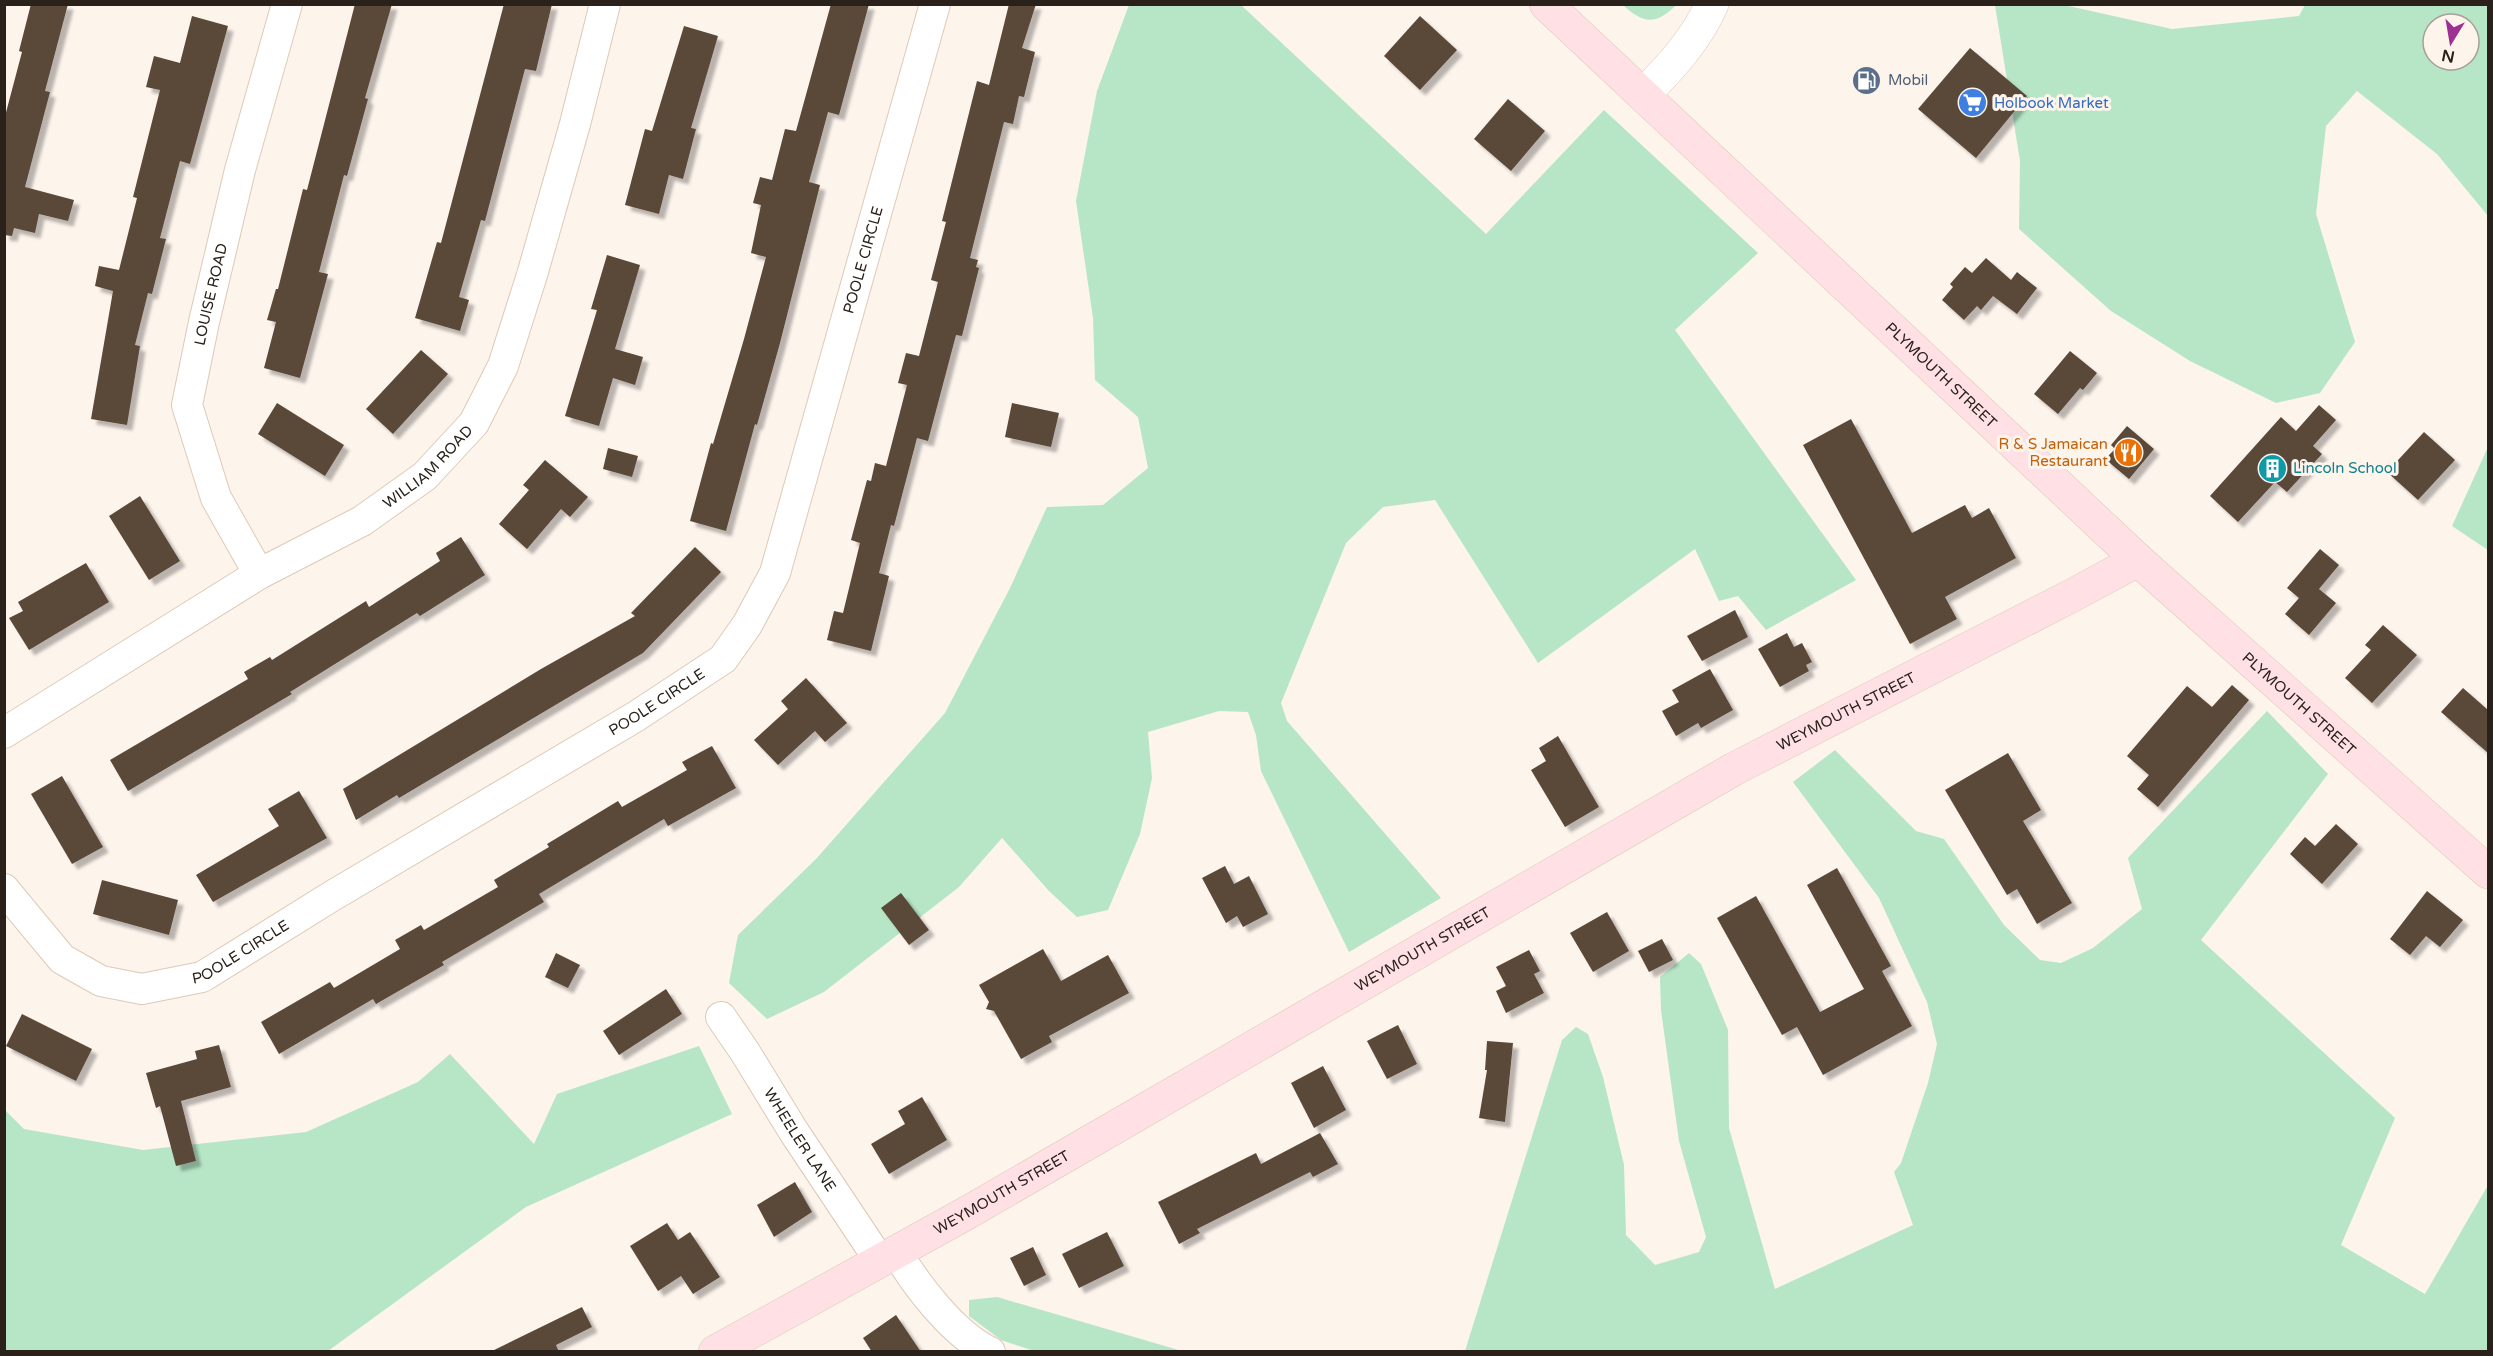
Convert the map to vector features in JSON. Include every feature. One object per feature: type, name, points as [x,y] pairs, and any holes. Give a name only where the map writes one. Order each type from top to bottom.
[{"type":"main road","name":"PLYMOUTH STREET","points":[[1546,4],[2138,560],[2488,872]]},
{"type":"main road","name":"WEYMOUTH STREET","points":[[715,1352],[965,1214],[1734,769],[2138,560]]},
{"type":"street","name":"LOUISE ROAD","points":[[259,573],[216,498],[187,405],[240,170],[287,4]]},
{"type":"street","name":"WILLIAM ROAD","points":[[4,733],[259,573],[362,521],[425,476],[474,423],[503,366],[532,275],[575,124],[605,4]]},
{"type":"street","name":"POOLE CIRCLE","points":[[4,889],[62,959],[100,981],[142,989],[202,977],[342,890],[635,717],[723,659],[747,625],[775,573],[935,4]]},
{"type":"street","points":[[1643,95],[1679,58],[1701,27],[1713,4]]},
{"type":"street","name":"WHEELER LANE","points":[[721,1017],[746,1052],[794,1132],[888,1256],[922,1293],[966,1335],[990,1352]]},
{"type":"green space","points":[[1129,5],[1241,5],[1486,234],[1604,110],[1758,253],[1675,330],[1856,580],[1766,630],[1738,596],[1719,601],[1695,549],[1538,663],[1435,500],[1383,507],[1346,543],[1281,703],[1287,721],[1441,898],[1349,952],[1261,771],[1256,735],[1248,712],[1219,711],[1148,732],[1152,778],[1140,834],[1108,910],[1077,917],[1049,891],[1002,838],[959,887],[824,992],[767,1019],[729,983],[738,935],[816,859],[945,713],[1010,588],[1047,507],[1103,505],[1148,468],[1138,417],[1095,380],[1093,318],[1076,201],[1097,91]]},
{"type":"green space","points":[[1623,5],[1676,5],[1662,16],[1649,20],[1636,16]]},
{"type":"green space","points":[[1995,5],[2064,5],[2172,29],[2299,16],[2305,5],[2488,5],[2488,216],[2437,154],[2357,91],[2326,126],[2316,214],[2355,342],[2320,393],[2276,403],[2190,361],[2111,311],[2019,229],[2020,161]]},
{"type":"green space","points":[[2488,447],[2488,550],[2452,526]]},
{"type":"green space","points":[[2267,711],[2328,774],[2201,940],[2395,1118],[2341,1245],[2425,1294],[2488,1185],[2488,1351],[1465,1351],[1562,1040],[1576,1027],[1588,1034],[1603,1077],[1624,1165],[1626,1235],[1655,1265],[1699,1252],[1706,1237],[1679,1141],[1661,1010],[1660,977],[1689,953],[1701,964],[1728,1030],[1729,1128],[1775,1289],[1913,1225],[1894,1172],[1901,1163],[1928,1083],[1937,1044],[1927,1002],[1879,898],[1793,782],[1835,750],[1916,831],[1944,839],[2004,925],[2040,960],[2061,963],[2093,948],[2142,909],[2128,858]]},
{"type":"green space","points":[[699,1046],[732,1114],[526,1207],[328,1351],[5,1352],[4,1109],[24,1129],[143,1150],[306,1132],[418,1082],[450,1054],[534,1144],[557,1094]]},
{"type":"green space","points":[[997,1297],[1182,1351],[1034,1351],[1001,1340],[969,1316],[969,1300]]},
{"type":"building","points":[[31,4],[68,4],[45,91],[50,92],[25,187],[74,200],[68,221],[39,214],[35,233],[14,228],[12,236],[4,235],[4,120],[22,52],[19,51]]},
{"type":"building","points":[[355,4],[392,4],[365,98],[368,99],[347,176],[344,175],[319,272],[328,274],[300,378],[264,368],[276,322],[267,320],[276,289],[278,289],[303,189],[307,190]]},
{"type":"building","points":[[504,4],[552,4],[536,71],[525,69],[485,221],[481,220],[459,297],[469,300],[460,331],[415,318],[437,242],[441,243]]},
{"type":"building","points":[[831,4],[869,4],[839,115],[828,112],[809,182],[820,185],[780,343],[726,531],[690,521],[766,257],[751,253],[761,205],[753,203],[760,177],[772,180],[785,129],[796,131]]},
{"type":"building","points":[[1009,4],[1036,4],[1022,48],[1035,52],[1024,97],[1019,96],[1013,124],[1004,122],[970,258],[978,260],[976,267],[979,268],[962,336],[956,335],[928,441],[917,438],[894,526],[891,525],[879,573],[889,576],[871,651],[827,640],[834,611],[843,613],[860,543],[851,540],[867,480],[871,481],[875,463],[886,466],[907,385],[898,383],[906,353],[919,356],[938,282],[931,280],[946,222],[942,221],[977,81],[989,85]]},
{"type":"building","points":[[192,16],[228,26],[190,164],[180,161],[160,238],[166,239],[152,294],[148,293],[135,345],[140,346],[127,425],[91,419],[113,291],[95,286],[99,266],[119,270],[137,198],[133,197],[160,90],[146,87],[154,56],[180,63]]},
{"type":"building","points":[[1420,16],[1457,50],[1420,90],[1384,56]]},
{"type":"building","points":[[684,26],[718,36],[691,128],[696,129],[683,179],[669,175],[659,214],[625,205],[645,129],[652,131]]},
{"type":"building","name":"Holbook Market","points":[[1970,48],[2027,96],[1976,158],[1918,109]]},
{"type":"building","points":[[1508,99],[1545,131],[1511,171],[1474,139]]},
{"type":"building","points":[[607,255],[640,265],[615,349],[643,357],[635,385],[613,378],[599,426],[565,416],[597,310],[591,309]]},
{"type":"building","points":[[1986,258],[2011,280],[2017,272],[2037,288],[2017,314],[1993,296],[1981,310],[1977,306],[1964,320],[1942,300],[1953,287],[1950,284],[1965,267],[1972,273]]},
{"type":"building","points":[[421,350],[448,374],[393,434],[366,409]]},
{"type":"building","points":[[2070,351],[2097,373],[2083,390],[2080,388],[2058,414],[2034,394]]},
{"type":"building","points":[[277,403],[344,445],[325,476],[258,434]]},
{"type":"building","points":[[1012,403],[1059,413],[1051,447],[1005,437]]},
{"type":"building","name":"Lincoln School","points":[[2319,405],[2336,420],[2313,446],[2322,454],[2287,492],[2275,482],[2238,522],[2210,496],[2281,417],[2296,431]]},
{"type":"building","points":[[1851,419],[1912,533],[1965,505],[1972,518],[1989,508],[2016,558],[1945,597],[1957,619],[1910,644],[1803,445]]},
{"type":"building","points":[[2127,426],[2154,449],[2129,479],[2105,459],[2115,449],[2111,445]]},
{"type":"building","points":[[2424,432],[2455,460],[2418,500],[2387,472]]},
{"type":"building","points":[[608,448],[638,456],[632,477],[603,469]]},
{"type":"building","points":[[545,460],[588,497],[570,517],[561,509],[527,549],[499,524],[529,490],[523,485]]},
{"type":"building","points":[[140,496],[180,561],[149,580],[109,516]]},
{"type":"building","points":[[461,537],[485,575],[420,616],[417,613],[290,692],[292,694],[128,791],[110,760],[248,679],[244,672],[270,657],[272,660],[366,601],[369,607],[440,561],[436,553]]},
{"type":"building","points":[[695,547],[721,572],[643,653],[399,798],[397,795],[356,820],[343,789],[541,669],[635,616],[631,613]]},
{"type":"building","points":[[2320,549],[2339,565],[2319,589],[2336,603],[2309,635],[2285,614],[2299,598],[2287,588]]},
{"type":"building","points":[[86,563],[109,602],[29,650],[9,618],[23,611],[18,602]]},
{"type":"building","points":[[1735,610],[1748,637],[1702,661],[1687,636]]},
{"type":"building","points":[[2383,625],[2417,655],[2372,703],[2345,678],[2371,650],[2365,645]]},
{"type":"building","points":[[1787,633],[1794,647],[1802,643],[1812,662],[1806,665],[1809,671],[1780,687],[1758,649]]},
{"type":"building","points":[[1710,669],[1733,710],[1701,728],[1698,723],[1676,736],[1662,711],[1679,702],[1672,690]]},
{"type":"building","points":[[806,678],[847,723],[825,742],[815,731],[778,765],[754,740],[788,709],[781,701]]},
{"type":"building","points":[[2232,685],[2249,700],[2158,807],[2137,789],[2149,775],[2127,756],[2187,686],[2212,707]]},
{"type":"building","points":[[2463,688],[2488,710],[2488,753],[2441,712]]},
{"type":"building","points":[[1558,736],[1599,807],[1565,827],[1531,770],[1546,761],[1539,748]]},
{"type":"building","points":[[712,746],[736,788],[668,826],[664,819],[539,894],[544,902],[442,962],[444,965],[376,1004],[373,999],[279,1054],[261,1022],[330,982],[334,988],[400,949],[395,940],[421,925],[424,930],[498,887],[494,880],[549,847],[547,844],[618,801],[622,807],[687,770],[682,762]]},
{"type":"building","points":[[2008,753],[2041,810],[2023,821],[2072,903],[2037,924],[2017,889],[2007,895],[1945,790]]},
{"type":"building","points":[[62,776],[103,847],[72,864],[31,794]]},
{"type":"building","points":[[299,791],[327,838],[213,902],[196,875],[279,826],[268,809]]},
{"type":"building","points":[[2336,824],[2358,844],[2322,884],[2290,854],[2305,837],[2315,846]]},
{"type":"building","points":[[1225,866],[1234,884],[1249,876],[1268,914],[1243,927],[1237,916],[1226,923],[1202,878]]},
{"type":"building","points":[[1837,868],[1891,966],[1882,971],[1912,1026],[1823,1075],[1797,1027],[1782,1035],[1717,918],[1756,896],[1820,1012],[1864,989],[1807,885]]},
{"type":"building","points":[[102,880],[178,900],[169,935],[93,914]]},
{"type":"building","points":[[2427,891],[2463,920],[2440,947],[2426,936],[2410,955],[2390,939]]},
{"type":"building","points":[[901,893],[929,930],[909,945],[881,908]]},
{"type":"building","points":[[1607,912],[1629,951],[1593,972],[1570,933]]},
{"type":"building","points":[[1662,939],[1673,960],[1649,972],[1638,951]]},
{"type":"building","points":[[1043,949],[1061,981],[1108,955],[1129,993],[1049,1036],[1052,1042],[1021,1059],[994,1011],[986,1009],[989,1002],[979,985]]},
{"type":"building","points":[[1529,950],[1540,971],[1534,974],[1544,993],[1506,1013],[1496,991],[1506,986],[1496,967]]},
{"type":"building","points":[[556,953],[580,965],[568,988],[545,977]]},
{"type":"building","points":[[666,989],[682,1014],[619,1055],[603,1031]]},
{"type":"building","points":[[22,1014],[92,1049],[76,1081],[6,1046]]},
{"type":"building","points":[[1398,1025],[1417,1064],[1387,1079],[1367,1041]]},
{"type":"building","points":[[1487,1041],[1513,1043],[1505,1122],[1479,1118],[1487,1070],[1485,1070]]},
{"type":"building","points":[[219,1045],[231,1087],[181,1101],[196,1161],[176,1166],[160,1106],[156,1108],[146,1073],[197,1059],[195,1051]]},
{"type":"building","points":[[1323,1066],[1346,1110],[1314,1128],[1291,1083]]},
{"type":"building","points":[[922,1097],[947,1140],[889,1174],[871,1144],[905,1124],[898,1111]]},
{"type":"building","points":[[1320,1133],[1338,1164],[1313,1177],[1310,1172],[1197,1229],[1200,1233],[1179,1244],[1158,1202],[1256,1153],[1261,1164]]},
{"type":"building","points":[[795,1182],[812,1212],[774,1237],[757,1205]]},
{"type":"building","points":[[667,1223],[678,1240],[690,1232],[720,1277],[693,1294],[681,1276],[658,1291],[630,1246]]},
{"type":"building","points":[[1107,1232],[1124,1266],[1079,1288],[1062,1254]]},
{"type":"building","points":[[1033,1247],[1046,1275],[1024,1286],[1010,1258]]},
{"type":"building","points":[[582,1307],[592,1327],[556,1345],[559,1352],[490,1352]]},
{"type":"building","points":[[896,1315],[921,1352],[872,1352],[863,1338]]},
{"type":"place","name":"Mobil","points":[[1867,80]]},
{"type":"place","name":"Holbook Market","points":[[1973,103]]},
{"type":"place","name":"R & S Jamaican Restaurant","points":[[2129,453]]},
{"type":"place","name":"Lincoln School","points":[[2272,468]]}]
